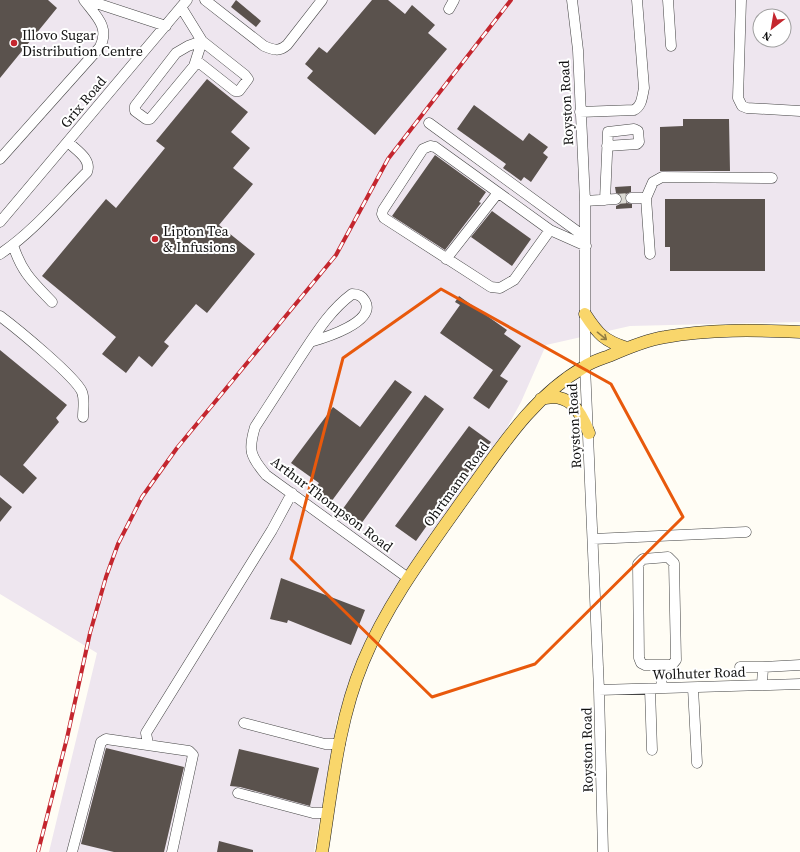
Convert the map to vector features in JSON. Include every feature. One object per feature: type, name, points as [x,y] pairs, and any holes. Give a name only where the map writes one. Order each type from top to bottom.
[{"type":"main road","points":[[585,314],[603,338],[627,348]]},
{"type":"main road","name":"Ohrtmann Road","points":[[322,852],[340,744],[347,713],[363,663],[384,619],[408,578],[512,432],[541,399],[555,386],[585,366],[627,348],[664,337],[702,333],[800,332]]},
{"type":"main road","points":[[541,399],[557,397],[568,401],[578,410],[589,433]]},
{"type":"street","points":[[0,159],[100,47],[104,32],[100,22],[84,0]]},
{"type":"street","points":[[87,0],[166,26]]},
{"type":"street","points":[[205,0],[264,46],[275,50],[282,50],[287,45],[322,0]]},
{"type":"street","points":[[449,9],[454,0]]},
{"type":"street","name":"Royston Road","points":[[572,0],[578,50],[585,201],[585,366],[599,690],[603,852]]},
{"type":"street","points":[[580,112],[634,110],[638,108],[642,101],[644,88],[637,0]]},
{"type":"street","points":[[668,0],[671,46]]},
{"type":"street","points":[[740,0],[738,98],[742,106],[747,108],[800,111]]},
{"type":"street","points":[[184,4],[202,41],[245,75],[248,80],[239,91],[235,91],[197,60]]},
{"type":"street","name":"Grix Road","points":[[0,222],[184,4]]},
{"type":"street","points":[[202,41],[197,60],[150,119],[146,119],[135,111],[135,106],[176,53],[188,46],[202,41]]},
{"type":"street","points":[[429,123],[585,242]]},
{"type":"street","points":[[0,254],[13,245],[87,172],[88,164],[86,158],[68,142]]},
{"type":"street","points":[[550,230],[514,280],[500,288],[491,287],[446,259],[384,218],[382,214],[383,210],[423,150],[430,146],[435,147],[497,194],[550,230],[585,242]]},
{"type":"street","points":[[605,200],[607,146]]},
{"type":"street","points":[[650,254],[646,198],[653,182],[662,177],[772,178]]},
{"type":"street","points":[[446,259],[497,194]]},
{"type":"street","points":[[631,198],[646,198]]},
{"type":"street","points":[[585,201],[616,199]]},
{"type":"street","points":[[13,245],[20,267],[52,302]]},
{"type":"street","name":"Arthur Thompson Road","points":[[310,342],[354,325],[365,312],[366,303],[364,299],[359,295],[352,294],[337,305],[310,342],[255,427],[251,441],[253,460],[266,475],[408,578]]},
{"type":"street","points":[[0,316],[26,336],[78,386],[84,401],[83,417]]},
{"type":"street","points":[[148,744],[146,733],[272,530],[292,493]]},
{"type":"street","points":[[593,539],[746,532]]},
{"type":"street","points":[[668,557],[674,563],[676,658],[672,665],[660,666],[645,665],[640,661],[638,564],[643,559],[668,557]]},
{"type":"street","points":[[740,667],[800,665]]},
{"type":"street","points":[[660,666],[662,688]]},
{"type":"street","points":[[762,685],[763,667]]},
{"type":"street","name":"Wolhuter Road","points":[[599,690],[800,684]]},
{"type":"street","points":[[693,688],[697,763]]},
{"type":"street","points":[[650,689],[652,750]]},
{"type":"street","points":[[244,723],[325,744],[340,744]]},
{"type":"street","points":[[72,852],[102,740],[106,739],[189,751],[193,755],[172,852]]},
{"type":"street","points":[[238,793],[313,813],[328,813]]},
{"type":"highlighted area","points":[[441,289],[611,384],[683,517],[535,664],[432,697],[291,559],[343,358]]},
{"type":"shaded area","points":[[0,0],[800,0],[800,322],[630,326],[546,345],[521,402],[497,446],[415,557],[378,617],[358,662],[337,719],[314,852],[49,852],[97,653],[0,594]]},
{"type":"building","name":"Illovo Sugar Distribution Centre","points":[[0,0],[48,0],[57,8],[0,78]]},
{"type":"building","points":[[236,0],[261,21],[256,27],[231,7]]},
{"type":"building","points":[[372,0],[388,0],[405,14],[412,5],[435,25],[428,33],[447,49],[375,135],[307,78],[313,71],[305,64],[319,47],[327,53]]},
{"type":"building","name":"Lipton Tea & Infusions","points":[[207,79],[248,112],[231,132],[250,148],[233,168],[253,184],[219,225],[255,254],[207,313],[196,304],[164,342],[169,346],[152,367],[139,356],[126,373],[102,354],[116,337],[42,276],[106,199],[116,208],[165,148],[156,141]]},
{"type":"building","points":[[474,105],[523,141],[529,133],[548,147],[543,153],[548,157],[531,182],[524,177],[521,181],[503,168],[506,164],[457,129]]},
{"type":"building","points":[[683,119],[729,119],[730,171],[660,171],[660,127],[683,126]]},
{"type":"building","points":[[435,155],[486,192],[479,202],[481,203],[445,250],[392,216]]},
{"type":"building","points":[[631,186],[631,192],[626,194],[625,198],[627,203],[632,204],[632,208],[616,209],[616,206],[620,204],[622,199],[621,195],[616,193],[615,187]]},
{"type":"building","points":[[665,199],[765,199],[765,271],[670,271],[670,247],[665,247]]},
{"type":"building","points":[[492,211],[531,239],[512,266],[471,237]]},
{"type":"building","points":[[459,296],[507,330],[504,334],[521,346],[500,376],[508,381],[489,409],[473,398],[493,370],[440,333],[460,305],[455,302]]},
{"type":"building","points":[[0,350],[67,405],[56,418],[59,422],[23,465],[37,478],[23,494],[0,475]]},
{"type":"building","points":[[395,380],[412,392],[331,502],[314,490],[319,483],[291,463],[333,407],[360,427]]},
{"type":"building","points":[[425,395],[444,409],[361,524],[342,510]]},
{"type":"building","points":[[469,426],[491,442],[459,485],[457,483],[416,541],[395,526]]},
{"type":"building","points":[[0,497],[12,507],[0,522]]},
{"type":"building","points":[[281,578],[365,610],[351,645],[288,620],[287,623],[270,619]]},
{"type":"building","points":[[106,748],[184,767],[164,852],[114,852],[81,844]]},
{"type":"building","points":[[239,749],[319,768],[310,806],[240,787],[230,786]]},
{"type":"building","points":[[219,841],[253,850],[253,852],[217,852]]},
{"type":"tunnel","points":[[616,199],[631,198]]},
{"type":"railway","points":[[38,852],[67,738],[90,633],[106,577],[118,544],[142,497],[177,448],[336,255],[388,159],[511,0]]},
{"type":"place","name":"Illovo Sugar Distribution Centre","points":[[14,43]]},
{"type":"place","name":"Lipton Tea & Infusions","points":[[155,239]]}]
